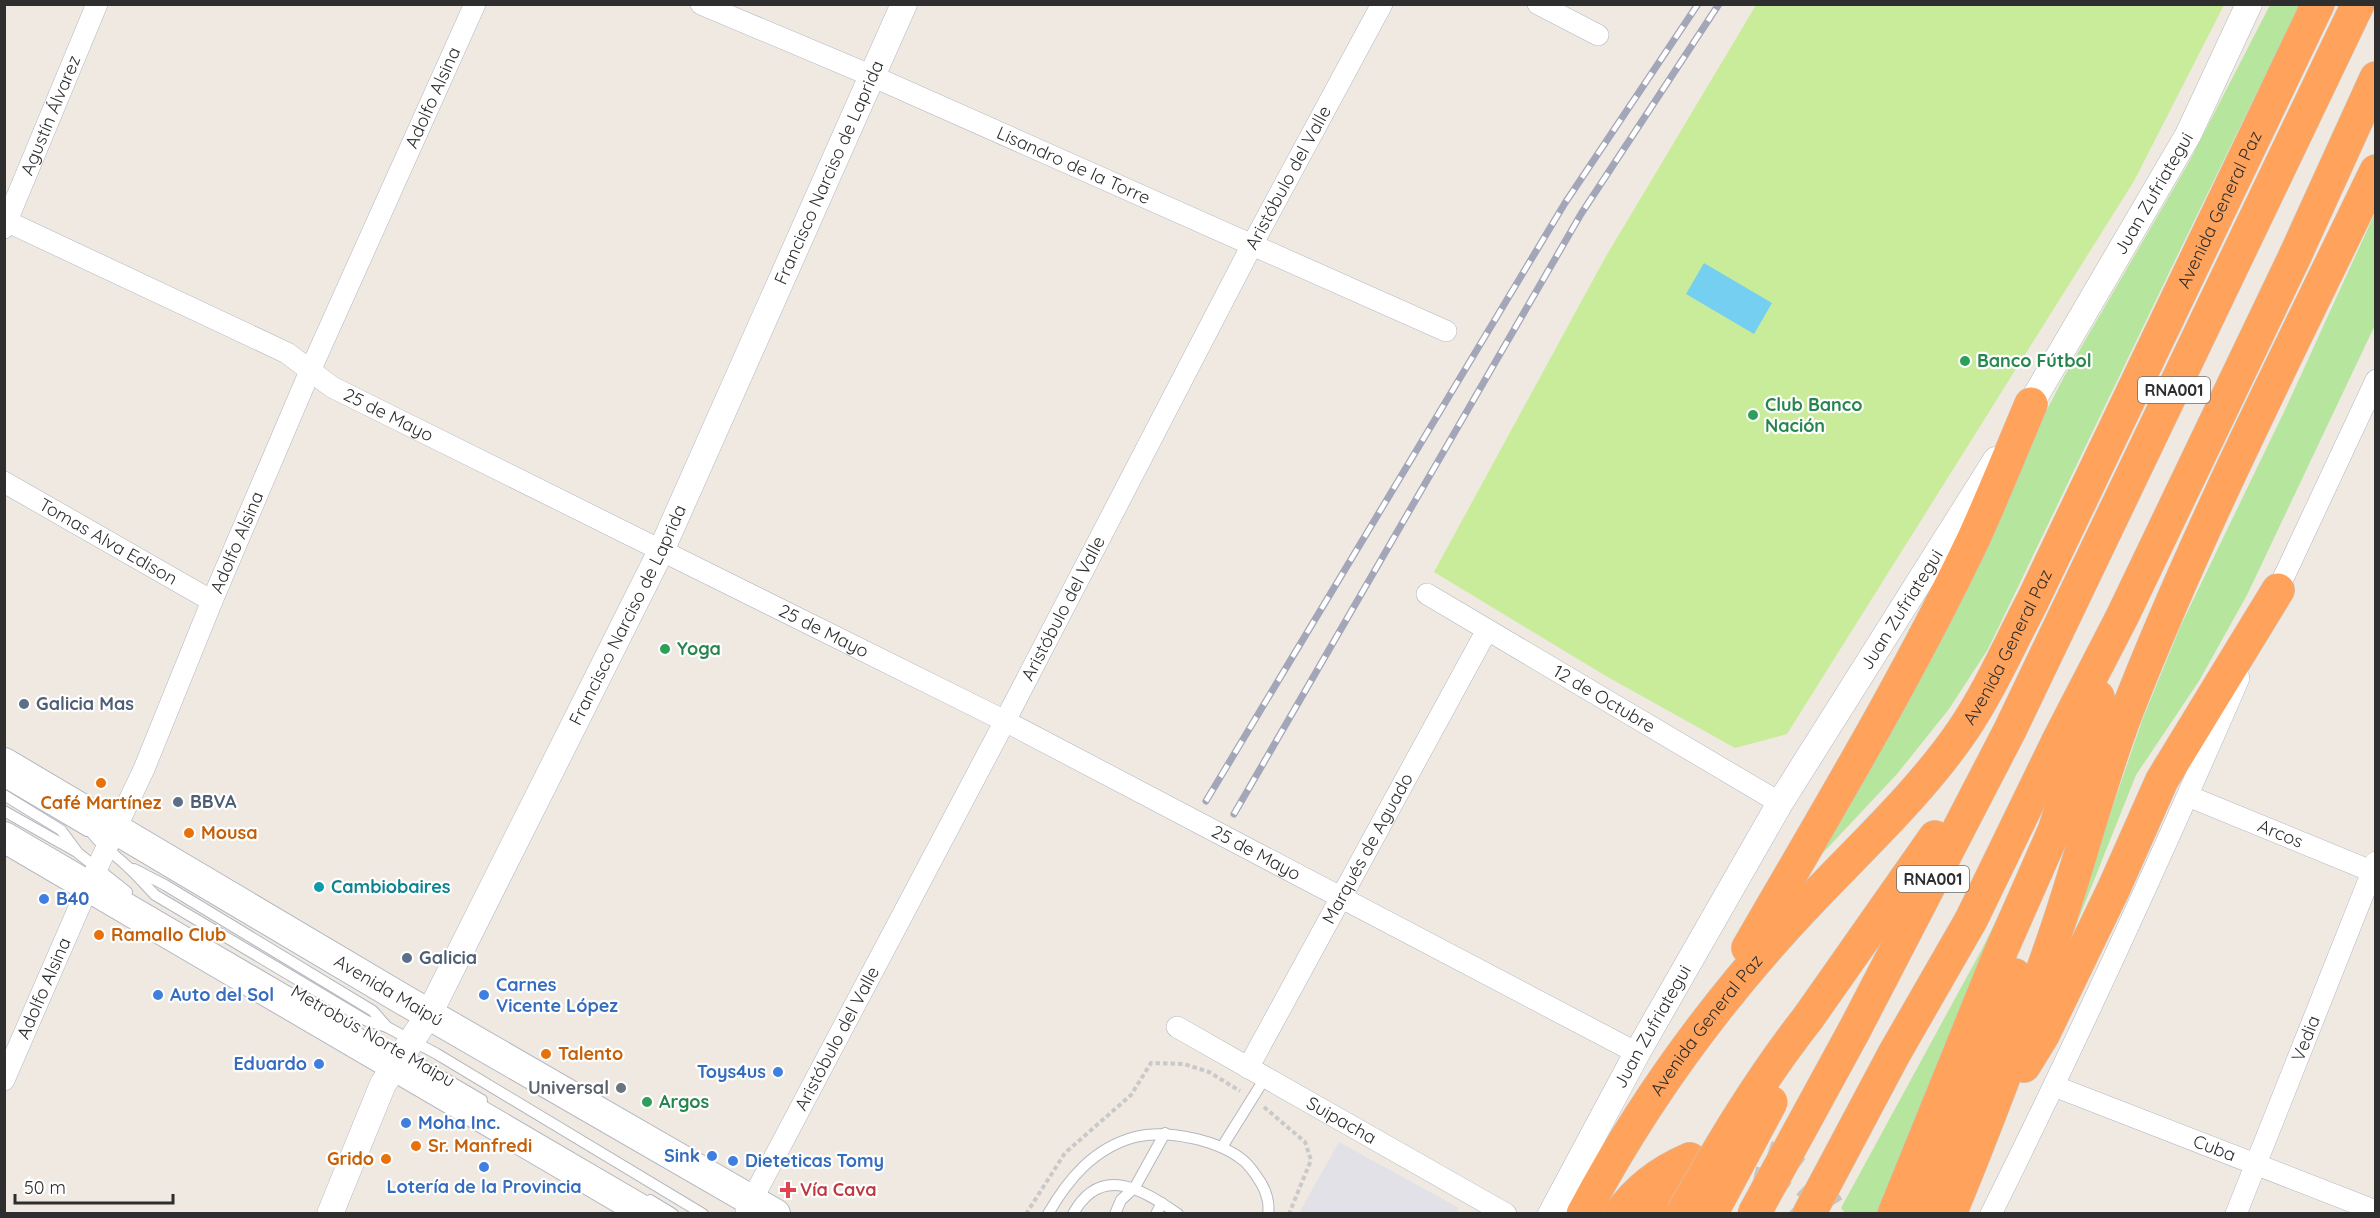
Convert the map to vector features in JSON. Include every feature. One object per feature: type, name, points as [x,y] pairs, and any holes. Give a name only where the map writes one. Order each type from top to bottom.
[{"type":"highway","name":"Avenida General Paz","points":[[1583,1214],[1614,1158],[1703,1024],[1784,929],[1927,777],[1964,729],[2032,602],[2318,4]]},
{"type":"highway","name":"Avenida General Paz","points":[[1754,1214],[1856,1029],[2010,730],[2358,4]]},
{"type":"highway","name":"RNA001","points":[[1823,1212],[1894,1054],[1971,920],[2059,739],[2122,617],[2294,258],[2376,78]]},
{"type":"highway","points":[[1950,1214],[1984,1131],[2053,940],[2103,780],[2166,612],[2376,171]]},
{"type":"highway","points":[[1703,1024],[1828,811],[1909,664],[1974,538],[2031,404]]},
{"type":"highway","points":[[1984,1131],[2043,1035],[2114,888],[2162,780],[2278,590]]},
{"type":"highway","points":[[1920,1214],[2018,967],[2054,831],[2122,617]]},
{"type":"highway","points":[[1670,1208],[1727,1135],[1778,1056],[1811,1013],[2010,730]]},
{"type":"highway","points":[[1894,1214],[1998,958],[2054,831]]},
{"type":"highway","points":[[1711,1214],[1791,1064],[1811,1013]]},
{"type":"highway","points":[[1620,1214],[1636,1194],[1662,1172],[1690,1159]]},
{"type":"main road","name":"Avenida Maipú","points":[[4,763],[71,802],[104,837],[429,1014],[757,1209]]},
{"type":"main road","points":[[4,837],[92,878],[401,1052],[645,1204]]},
{"type":"street","name":"Agustín Álvarez","points":[[5,223],[97,4]]},
{"type":"street","name":"Adolfo Alsina","points":[[4,1080],[92,878],[104,837],[212,602],[310,371],[475,4]]},
{"type":"street","name":"Lisandro de la Torre","points":[[701,4],[872,76],[1446,331]]},
{"type":"street","name":"Francisco Narciso de Laprida","points":[[330,1214],[383,1084],[401,1052],[429,1014],[662,550],[904,4]]},
{"type":"street","name":"Aristóbulo del Valle","points":[[757,1209],[1005,721],[1252,245],[1382,4]]},
{"type":"street","points":[[1538,4],[1598,34]]},
{"type":"street","name":"Juan Zufriategui","points":[[1551,1214],[1637,1053],[1780,803],[2031,404],[2188,135],[2249,4]]},
{"type":"street","name":"25 de Mayo","points":[[5,223],[287,353],[332,387],[1005,721],[1637,1053]]},
{"type":"street","points":[[1991,1214],[2054,1086],[2188,796],[2278,590],[2376,380]]},
{"type":"street","name":"Tomas Alva Edison","points":[[4,482],[212,602]]},
{"type":"street","name":"12 de Octubre","points":[[1427,594],[1780,803]]},
{"type":"street","name":"Marqués de Aguado","points":[[1257,1073],[1342,897],[1488,630]]},
{"type":"street","name":"Arcos","points":[[2188,796],[2374,869]]},
{"type":"street","name":"Vedia","points":[[2236,1214],[2374,869]]},
{"type":"street","name":"Suipacha","points":[[1177,1027],[1506,1214]]},
{"type":"street","name":"Cuba","points":[[2054,1086],[2376,1211]]},
{"type":"lane","name":"Metrobús Norte Maipu","points":[[4,782],[104,837],[155,895],[367,1021],[387,1027]]},
{"type":"lane","name":"Metrobús Norte Maipu","points":[[4,795],[61,830],[78,853],[92,878],[118,886],[368,1034]]},
{"type":"lane","name":"Metrobús Norte Maipu","points":[[4,811],[49,839],[78,853]]},
{"type":"lane","name":"Metrobús Norte Maipu","points":[[128,866],[165,885],[373,1011],[387,1027],[401,1052],[489,1104]]},
{"type":"lane","name":"Metrobús Norte Maipu","points":[[252,937],[279,969]]},
{"type":"lane","points":[[244,948],[285,957]]},
{"type":"lane","name":"Metrobús Norte Maipu","points":[[401,1052],[437,1054],[703,1214]]},
{"type":"lane","points":[[1222,1147],[1257,1073]]},
{"type":"lane","points":[[1115,1214],[1121,1200],[1135,1187],[1165,1133]]},
{"type":"lane","points":[[1048,1214],[1073,1175],[1105,1150],[1135,1137],[1165,1133],[1222,1147],[1245,1162],[1264,1189],[1270,1212]]},
{"type":"lane","points":[[1073,1214],[1080,1202],[1096,1189],[1116,1185],[1135,1187],[1178,1214]]},
{"type":"lane","points":[[1155,1214],[1162,1203]]},
{"type":"lane","points":[[645,1204],[673,1214]]},
{"type":"shaded area","points":[[1339,1142],[1459,1208],[1456,1213],[1299,1213]]},
{"type":"green space","name":"Club Banco Nación","points":[[1756,5],[2224,5],[2134,181],[1787,734],[1735,748],[1606,676],[1434,572],[1605,258]]},
{"type":"green space","points":[[2270,5],[2303,5],[2256,94],[1988,649],[1949,709],[1897,774],[1805,872],[2065,375],[2189,162]]},
{"type":"green space","points":[[2375,213],[2375,325],[2247,595],[2199,681],[2136,775],[2071,938],[2068,937],[2143,718],[2181,625],[2284,412]]},
{"type":"green space","points":[[2014,884],[1881,1213],[1845,1213],[1841,1208],[1982,949]]},
{"type":"water","points":[[1704,263],[1772,303],[1754,334],[1686,294]]},
{"type":"tunnel","points":[[1718,1152],[1752,1153],[1782,1164],[1796,1172],[1808,1183],[1829,1209]]},
{"type":"tunnel","points":[[1704,1185],[1732,1180],[1757,1184],[1780,1195],[1802,1214]]},
{"type":"railway","points":[[1206,801],[1565,203],[1698,4]]},
{"type":"railway","points":[[1234,814],[1581,214],[1719,4]]},
{"type":"place","name":"Banco Fútbol","points":[[1965,361]]},
{"type":"place","name":"Club Banco Nación","points":[[1753,415]]},
{"type":"place","name":"Yoga","points":[[665,649]]},
{"type":"place","name":"Galicia Mas","points":[[24,704]]},
{"type":"place","name":"Café Martínez","points":[[101,783]]},
{"type":"place","name":"BBVA","points":[[178,802]]},
{"type":"place","name":"Mousa","points":[[189,833]]},
{"type":"place","name":"Cambiobaires","points":[[319,887]]},
{"type":"place","name":"B40","points":[[44,899]]},
{"type":"place","name":"Ramallo Club","points":[[99,935]]},
{"type":"place","name":"Galicia","points":[[407,958]]},
{"type":"place","name":"Auto del Sol","points":[[158,995]]},
{"type":"place","name":"Carnes Vicente López","points":[[484,995]]},
{"type":"place","name":"Talento","points":[[546,1054]]},
{"type":"place","name":"Eduardo","points":[[319,1064]]},
{"type":"place","name":"Toys4us","points":[[778,1072]]},
{"type":"place","name":"Universal","points":[[621,1088]]},
{"type":"place","name":"Argos","points":[[647,1102]]},
{"type":"place","name":"Moha Inc.","points":[[406,1123]]},
{"type":"place","name":"Sr. Manfredi","points":[[416,1146]]},
{"type":"place","name":"Sink","points":[[712,1156]]},
{"type":"place","name":"Grido","points":[[386,1159]]},
{"type":"place","name":"Dieteticas Tomy","points":[[733,1161]]},
{"type":"place","name":"Lotería de la Provincia","points":[[484,1167]]},
{"type":"place","name":"Vía Cava","points":[[788,1190]]}]
